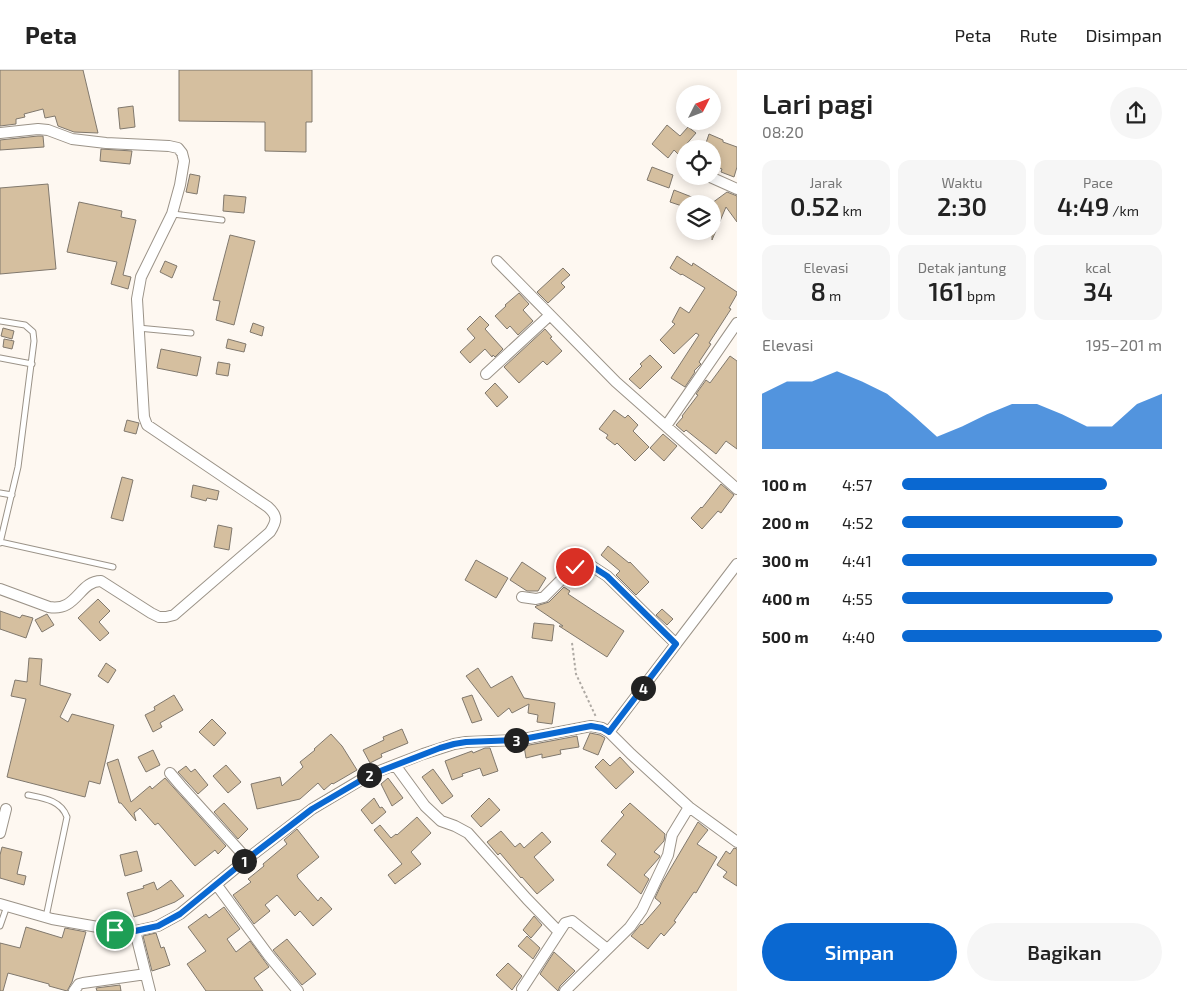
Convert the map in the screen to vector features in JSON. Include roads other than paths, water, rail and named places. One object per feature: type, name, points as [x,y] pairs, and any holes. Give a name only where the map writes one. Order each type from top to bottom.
[{"type":"street","points":[[0,133],[38,129],[48,130],[72,139],[106,143],[169,146],[178,148],[182,153],[184,161],[172,214],[141,277],[137,299],[144,417],[147,424],[168,441],[268,507],[276,518],[270,532],[190,601],[174,614],[166,617],[159,617],[151,613],[101,581],[90,584],[64,607],[56,609],[0,590]]},
{"type":"street","points":[[721,182],[737,189]]},
{"type":"street","points":[[497,261],[616,382],[737,489]]},
{"type":"street","points":[[486,374],[550,315]]},
{"type":"street","points":[[666,426],[737,323]]},
{"type":"street","points":[[522,597],[536,599],[544,597],[571,570],[584,563],[607,576],[676,644]]},
{"type":"street","points":[[606,730],[676,644],[737,564]]},
{"type":"street","points":[[4,905],[46,917],[115,930],[135,931],[158,926],[180,914],[312,809],[370,775],[440,748],[460,743],[518,740],[591,726],[606,730],[689,807],[737,842]]},
{"type":"street","points":[[394,765],[425,806],[441,821],[468,833],[559,932]]},
{"type":"street","points":[[170,773],[247,859]]},
{"type":"street","points":[[565,991],[630,927],[642,910],[668,855],[672,835],[689,807]]},
{"type":"street","points":[[0,833],[6,809]]},
{"type":"street","points":[[216,884],[269,956],[298,991]]},
{"type":"street","points":[[522,989],[565,923],[572,921],[607,949]]},
{"type":"street","points":[[135,931],[150,991]]},
{"type":"street","points":[[74,991],[78,984],[146,974]]},
{"type":"lane","points":[[172,214],[222,220]]},
{"type":"lane","points":[[0,321],[25,325],[32,332],[34,341],[18,467],[0,543],[113,567]]},
{"type":"lane","points":[[138,328],[191,333]]},
{"type":"lane","points":[[0,358],[32,364]]},
{"type":"lane","points":[[0,493],[12,495]]},
{"type":"lane","points":[[28,794],[51,800],[62,806],[68,816],[46,917]]},
{"type":"lane","points":[[0,926],[4,917],[4,905]]}]
